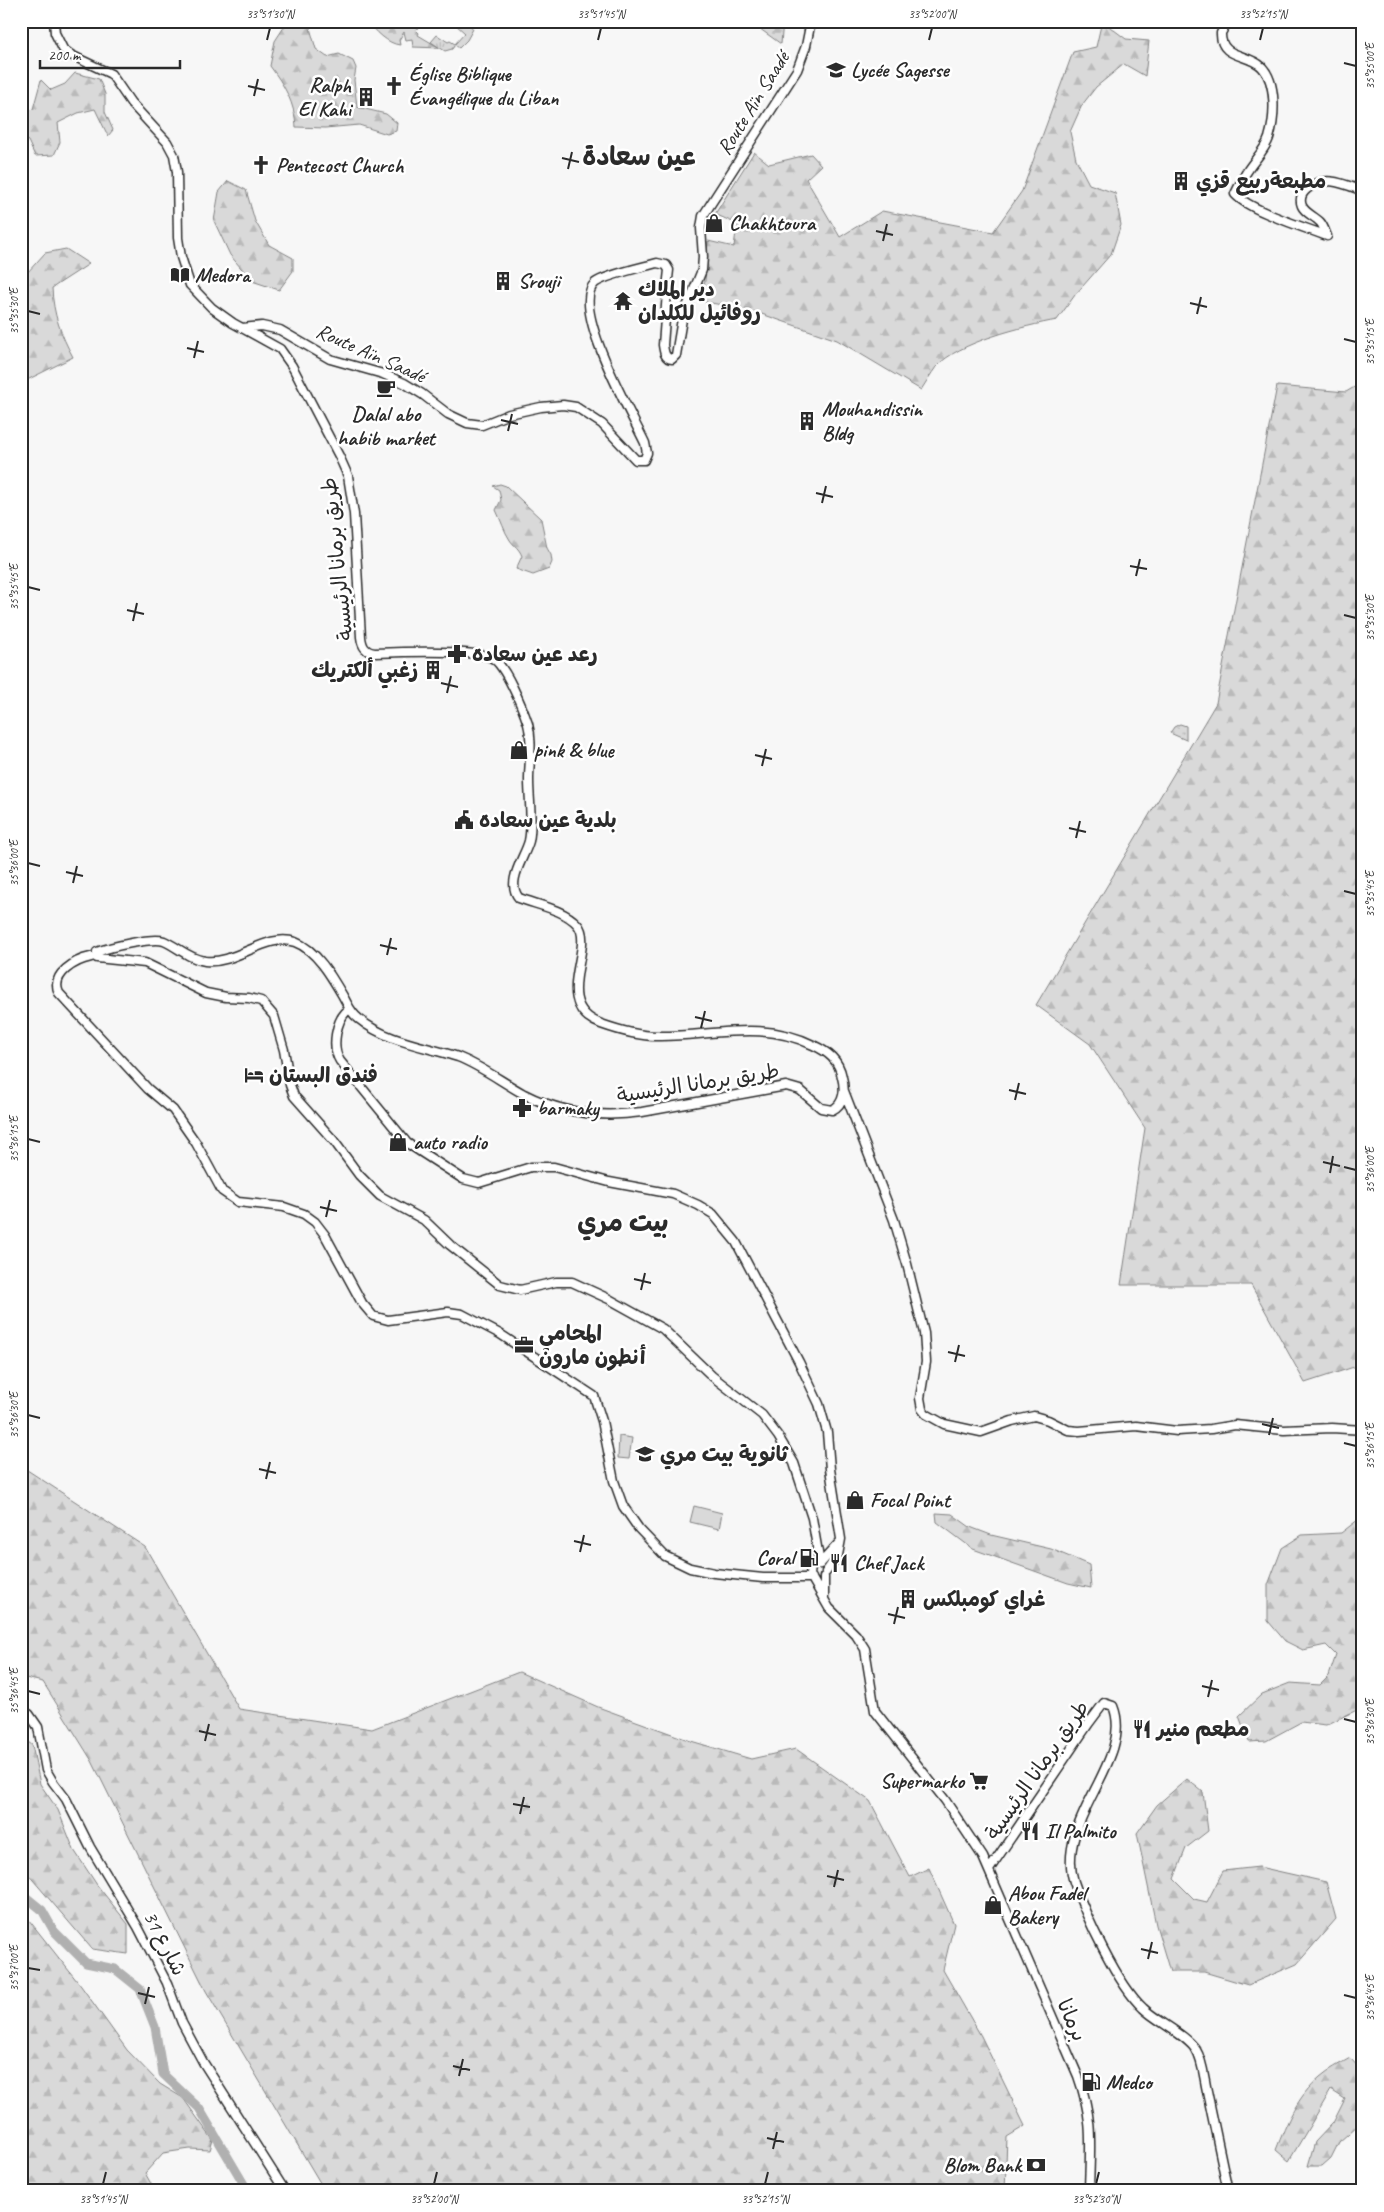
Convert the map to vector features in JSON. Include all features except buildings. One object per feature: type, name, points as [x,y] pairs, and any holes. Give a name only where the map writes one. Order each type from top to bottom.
[{"type":"street","name":"طريق برمانا الرئيسية","points":[[54,21],[55,33],[63,49],[71,55],[111,74],[131,103],[167,142],[174,155],[177,172],[178,238],[186,276],[190,285],[204,301],[242,328],[274,344],[282,351],[292,366],[344,465],[350,486],[354,514],[361,637],[364,648],[368,652],[375,653],[434,652],[484,655],[498,661],[505,671],[528,724],[530,750],[529,840],[516,877],[514,891],[519,898],[567,916],[580,929],[583,943],[575,981],[578,998],[585,1014],[603,1025],[653,1036],[755,1030],[772,1031],[786,1035],[809,1042],[834,1058],[842,1075],[844,1091],[840,1103],[832,1110],[821,1108],[800,1090],[786,1086],[642,1112],[586,1114],[541,1102],[467,1061],[391,1037],[369,1026],[350,1012]]},
{"type":"street","name":"Route Aïn Saadé","points":[[242,328],[262,326],[280,330],[330,358],[404,383],[455,419],[467,423],[482,425],[509,414],[541,406],[563,405],[579,408],[602,424],[636,460],[642,461],[647,455],[645,443],[596,337],[589,316],[588,297],[590,289],[599,280],[662,263],[666,265],[669,270],[663,346],[666,356],[672,359],[677,354],[677,339],[682,319],[702,270],[704,257],[701,228],[703,216],[797,70],[806,46],[811,21]]},
{"type":"street","points":[[1228,21],[1222,29],[1222,45],[1230,52],[1251,60],[1262,67],[1270,80],[1272,107],[1268,140],[1235,194],[1253,206],[1327,236],[1321,223],[1305,211],[1301,204],[1303,192],[1314,183],[1327,180],[1363,191]]},
{"type":"street","points":[[811,1574],[821,1579],[838,1555],[841,1539],[830,1469],[827,1432],[822,1412],[799,1362],[743,1256],[732,1236],[720,1221],[698,1204],[674,1194],[609,1182],[554,1167],[531,1167],[479,1183],[463,1179],[408,1143],[340,1061],[334,1046],[342,1017],[350,1012],[344,998],[318,960],[308,949],[289,940],[272,941],[243,954],[220,961],[202,961],[160,940],[120,945],[95,956],[84,958],[66,970],[58,982],[59,993],[148,1089],[173,1110],[196,1143],[222,1191],[238,1202],[284,1207],[310,1218],[325,1235],[362,1303],[373,1316],[388,1320],[448,1312],[462,1314],[500,1334],[594,1396],[602,1421],[614,1481],[623,1506],[639,1530],[666,1556],[690,1568],[714,1573],[763,1578],[794,1578],[811,1574],[841,1539]]},
{"type":"street","points":[[95,956],[145,963],[206,993],[226,997],[252,998],[264,1003],[274,1016],[294,1096],[380,1196],[424,1220],[450,1244],[504,1287],[520,1290],[556,1282],[572,1282],[609,1299],[663,1329],[705,1369],[762,1415],[778,1436],[794,1463],[812,1518],[820,1564],[825,1574],[824,1597]]},
{"type":"street","points":[[844,1091],[894,1220],[907,1264],[924,1333],[926,1362],[920,1398],[922,1409],[926,1414],[944,1424],[981,1432],[1012,1421],[1034,1416],[1048,1420],[1068,1430],[1079,1431],[1136,1426],[1177,1431],[1195,1431],[1235,1425],[1284,1430],[1332,1428],[1363,1430]]},
{"type":"street","points":[[811,1574],[816,1540]]},
{"type":"street","name":"طريق برمانا الرئيسية","points":[[811,1574],[829,1608],[856,1635],[865,1649],[872,1701],[880,1719],[945,1800],[983,1857],[989,1870]]},
{"type":"street","name":"طريق برمانا الرئيسية","points":[[989,1870],[1104,1703],[1113,1706],[1118,1725],[1116,1741],[1080,1820],[1073,1845],[1071,1862],[1074,1881],[1088,1916],[1124,1986],[1143,2009],[1196,2050],[1228,2191]]},
{"type":"street","name":"شارع 31","points":[[21,1714],[29,1714],[38,1727],[46,1770],[66,1799],[90,1847],[138,1926],[167,1983],[182,2023],[199,2055],[285,2191]]},
{"type":"street","name":"برمانا","points":[[989,1870],[1084,2092],[1091,2128],[1089,2191]]},
{"type":"green space","points":[[288,21],[308,21],[316,49],[327,57],[339,54],[353,61],[356,68],[354,80],[357,107],[386,114],[397,123],[396,131],[387,134],[359,125],[325,128],[296,127],[291,102],[280,80],[270,66],[275,41]]},
{"type":"green space","points":[[368,21],[420,21],[422,23],[416,30],[419,33],[418,35],[440,48],[413,47],[412,39],[406,40],[404,32],[399,40],[400,45],[395,44],[382,36]]},
{"type":"green space","points":[[457,21],[467,21],[473,29],[467,40],[459,48],[455,45],[452,49],[445,51],[431,42],[437,35],[455,44],[465,33],[455,24]]},
{"type":"green space","points":[[749,21],[783,21],[781,44]]},
{"type":"green space","points":[[1102,21],[1126,39],[1149,41],[1145,76],[1124,64],[1096,87],[1082,105],[1070,132],[1076,159],[1089,184],[1115,193],[1121,225],[1111,254],[1075,295],[1057,320],[992,336],[960,350],[946,358],[936,367],[921,390],[837,340],[750,310],[700,301],[705,281],[708,241],[734,247],[737,224],[715,214],[754,152],[769,164],[811,154],[821,165],[806,179],[840,237],[882,211],[993,232],[1022,191],[1073,52],[1096,47]]},
{"type":"green space","points":[[75,73],[99,79],[105,94],[105,112],[113,130],[108,136],[95,109],[78,113],[58,123],[60,142],[54,155],[35,156],[28,141],[21,136],[21,113],[33,109],[41,80],[51,90],[65,84]]},
{"type":"green space","points":[[228,181],[246,190],[255,221],[269,245],[293,258],[293,271],[279,290],[252,281],[230,255],[214,221],[219,192]]},
{"type":"green space","points":[[66,249],[89,264],[52,288],[58,324],[73,357],[21,383],[21,276],[27,273],[45,253]]},
{"type":"green space","points":[[1363,382],[1363,1364],[1305,1383],[1251,1285],[1121,1285],[1145,1128],[1090,1044],[1036,1005],[1216,703],[1277,386],[1346,392]]},
{"type":"green space","points":[[500,484],[506,486],[541,519],[547,548],[551,555],[552,562],[549,569],[533,575],[516,569],[522,556],[508,537],[496,510],[501,500],[499,490],[493,486]]},
{"type":"green space","points":[[1180,724],[1186,726],[1186,740],[1170,733],[1174,727]]},
{"type":"green space","points":[[619,1436],[632,1438],[629,1459],[618,1458]]},
{"type":"green space","points":[[21,1466],[145,1547],[239,1709],[372,1729],[519,1672],[598,1707],[691,1741],[751,1759],[796,1749],[870,1801],[910,1877],[929,1868],[954,1924],[943,1970],[981,2036],[1025,2126],[1007,2137],[1005,2191],[325,2191],[206,1991],[92,1761],[43,1682],[21,1677]]},
{"type":"green space","points":[[694,1506],[722,1513],[719,1529],[690,1522]]},
{"type":"green space","points":[[1363,1507],[1363,1707],[1326,1725],[1301,1722],[1266,1741],[1249,1742],[1239,1716],[1262,1694],[1290,1683],[1320,1685],[1329,1676],[1336,1655],[1326,1645],[1303,1650],[1285,1641],[1268,1621],[1268,1585],[1282,1548],[1302,1535],[1341,1533],[1359,1519]]},
{"type":"green space","points":[[936,1513],[952,1514],[970,1527],[991,1535],[1051,1549],[1089,1565],[1091,1588],[1068,1583],[973,1549],[937,1522]]},
{"type":"green space","points":[[21,1737],[32,1745],[40,1784],[58,1810],[74,1850],[97,1885],[128,1924],[128,1954],[92,1949],[21,1866]]},
{"type":"green space","points":[[1187,1779],[1203,1792],[1208,1831],[1186,1848],[1174,1879],[1194,1899],[1207,1902],[1223,1871],[1259,1867],[1326,1882],[1336,1919],[1297,1964],[1248,1985],[1204,1972],[1170,1972],[1156,1925],[1137,1833],[1157,1805]]},
{"type":"green space","points":[[21,1910],[81,1986],[127,2050],[160,2084],[183,2098],[213,2140],[210,2150],[190,2149],[163,2153],[145,2173],[155,2191],[21,2191]]},
{"type":"green space","points":[[1350,2058],[1363,2072],[1363,2130],[1358,2125],[1339,2142],[1331,2158],[1322,2166],[1308,2166],[1315,2142],[1333,2123],[1345,2099],[1331,2090],[1289,2161],[1276,2150],[1294,2110],[1305,2093],[1320,2077]]},
{"type":"waterway","points":[[21,1893],[42,1910],[54,1931],[86,1963],[115,1969],[140,1989],[155,2027],[163,2074],[199,2108],[248,2191]]},
{"type":"place","name":"Lycée Sagesse","points":[[836,70]]},
{"type":"place","name":"Église Biblique Évangélique du Liban","points":[[394,86]]},
{"type":"place","name":"Ralph El Kahi","points":[[366,97]]},
{"type":"place","name":"Pentecost Church","points":[[261,165]]},
{"type":"place","name":"مطبعةربيع قزي","points":[[1181,181]]},
{"type":"place","name":"Chakhtoura","points":[[714,223]]},
{"type":"place","name":"Medora","points":[[180,275]]},
{"type":"place","name":"Srouji","points":[[503,281]]},
{"type":"place","name":"دير الملاك روفائيل للكلدان","points":[[623,301]]},
{"type":"place","name":"Dalal abo habib market","points":[[386,388]]},
{"type":"place","name":"Mouhandissin Bldg","points":[[807,421]]},
{"type":"place","name":"رعد عين سعاده","points":[[457,654]]},
{"type":"place","name":"زغبي ألكتريك","points":[[433,670]]},
{"type":"place","name":"pink & blue","points":[[519,750]]},
{"type":"place","name":"بلدية عين سعاده","points":[[464,820]]},
{"type":"place","name":"فندق البستان","points":[[254,1075]]},
{"type":"place","name":"barmaky","points":[[522,1108]]},
{"type":"place","name":"auto radio","points":[[398,1142]]},
{"type":"place","name":"المحامي أنطون مارون","points":[[524,1345]]},
{"type":"place","name":"ثانوية بيت مري","points":[[645,1454]]},
{"type":"place","name":"Focal Point","points":[[855,1500]]},
{"type":"place","name":"Coral","points":[[809,1558]]},
{"type":"place","name":"Chef Jack","points":[[839,1563]]},
{"type":"place","name":"غراي كومبلكس","points":[[908,1599]]},
{"type":"place","name":"مطعم منير","points":[[1142,1729]]},
{"type":"place","name":"Supermarko","points":[[979,1781]]},
{"type":"place","name":"Il Palmito","points":[[1030,1831]]},
{"type":"place","name":"Abou Fadel Bakery","points":[[993,1905]]},
{"type":"place","name":"Medco","points":[[1091,2082]]},
{"type":"place","name":"Blom Bank","points":[[1036,2165]]},
{"type":"district","name":"عين سعادة","points":[[639,156]]},
{"type":"district","name":"بيت مري","points":[[623,1222]]}]
